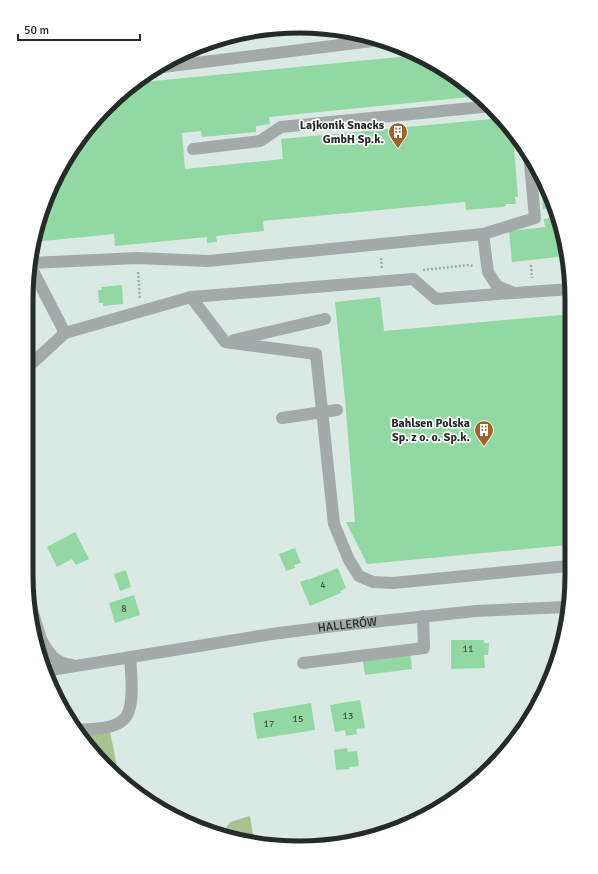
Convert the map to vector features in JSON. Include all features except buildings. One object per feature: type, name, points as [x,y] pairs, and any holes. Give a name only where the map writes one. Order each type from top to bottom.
[{"type":"street","points":[[171,66],[367,42]]},
{"type":"street","points":[[193,149],[260,141],[281,127],[483,107]]},
{"type":"street","points":[[35,263],[137,258],[208,261],[483,234],[535,218],[530,168]]},
{"type":"street","points":[[483,234],[488,272],[497,286],[514,293]]},
{"type":"street","points":[[33,362],[65,333],[191,297],[413,279],[436,299],[564,289]]},
{"type":"street","points":[[36,289],[65,333]]},
{"type":"street","points":[[191,297],[225,342],[316,354],[334,524],[349,560],[359,576],[373,582],[392,583],[565,566]]},
{"type":"street","points":[[225,342],[324,320]]},
{"type":"street","points":[[282,418],[337,410]]},
{"type":"street","name":"HALLERÓW","points":[[50,670],[272,634],[476,611],[563,608]]},
{"type":"street","points":[[303,663],[424,648],[423,616]]},
{"type":"street","points":[[43,648],[55,660],[64,664],[75,666]]},
{"type":"street","points":[[82,729],[114,725],[124,720],[130,708],[130,657]]},
{"type":"path","points":[[137,258],[140,304]]},
{"type":"path","points":[[422,270],[469,265],[488,272]]},
{"type":"path","points":[[527,281],[532,281],[530,265]]},
{"type":"green space","points":[[110,732],[118,769],[99,750],[86,734]]},
{"type":"green space","points":[[250,816],[253,837],[224,830],[230,822]]},
{"type":"place","name":"Lajkonik Snacks GmbH Sp.k.","points":[[398,149]]},
{"type":"place","name":"Bahlsen Polska Sp. z o. o. Sp.k.","points":[[484,447]]}]
